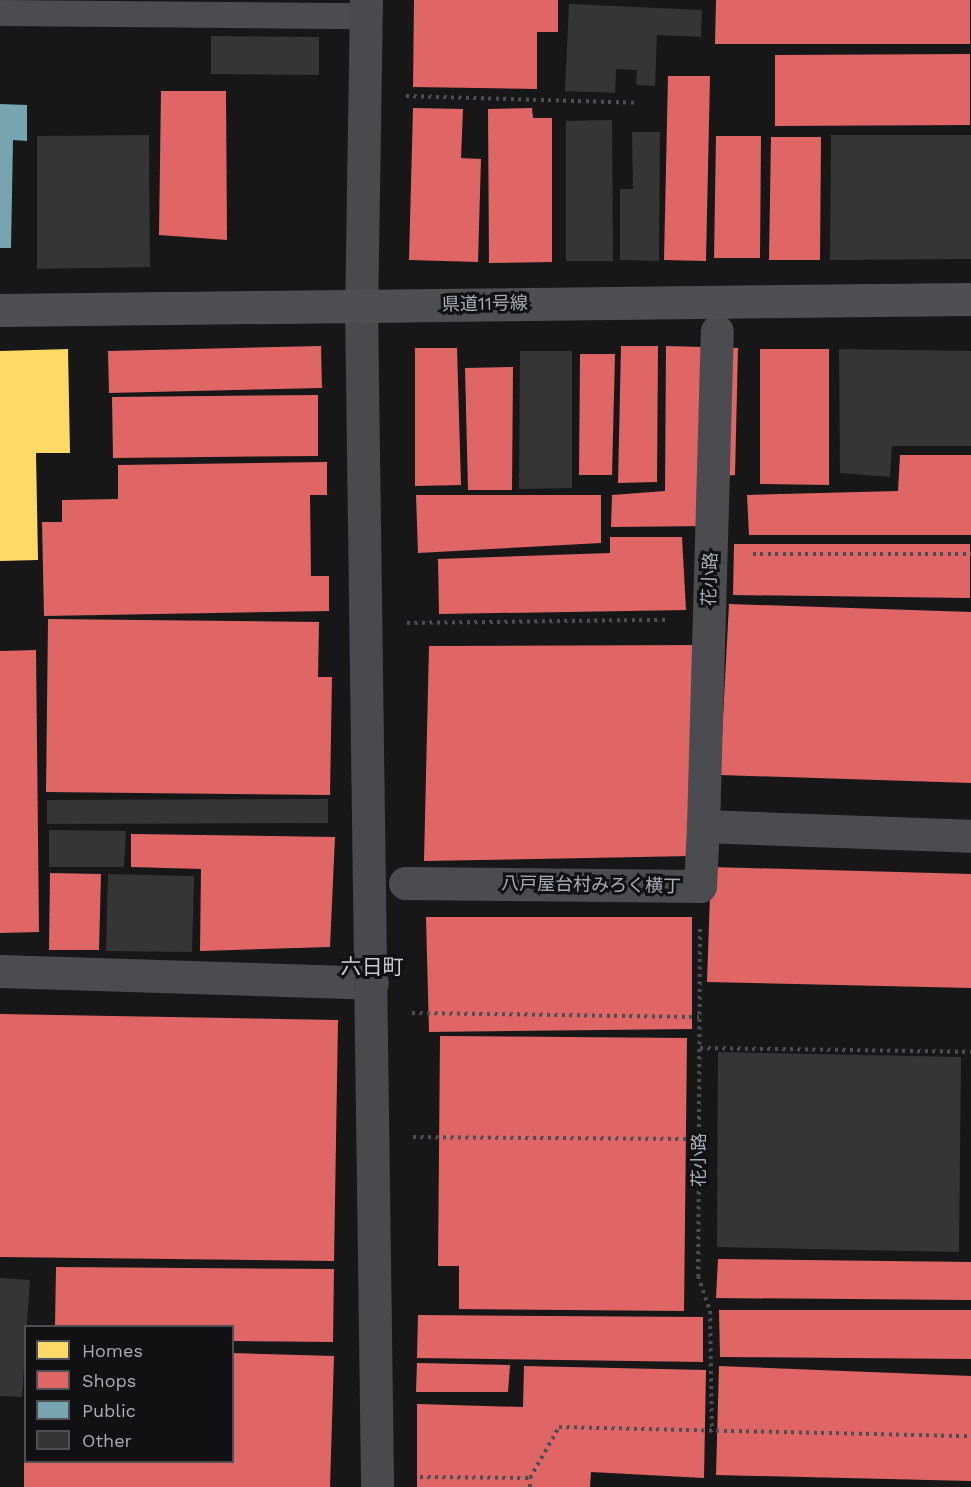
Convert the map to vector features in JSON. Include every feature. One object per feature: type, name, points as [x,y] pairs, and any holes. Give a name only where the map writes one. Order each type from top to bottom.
[{"type":"main road","name":"県道11号線","points":[[0,310],[971,299]]},
{"type":"street","points":[[365,8],[361,305],[372,983],[377,1487]]},
{"type":"street","name":"花小路","points":[[703,826],[717,331]]},
{"type":"street","points":[[703,826],[971,836]]},
{"type":"street","name":"八戸屋台村みろく横丁","points":[[405,883],[700,886],[703,826]]},
{"type":"street","points":[[0,971],[372,983]]},
{"type":"lane","points":[[0,14],[365,8]]},
{"type":"path","points":[[401,96],[636,103]]},
{"type":"path","points":[[711,555],[971,554]]},
{"type":"path","points":[[404,624],[709,620]]},
{"type":"path","name":"花小路","points":[[700,886],[698,1276],[710,1311],[712,1432]]},
{"type":"path","points":[[406,1013],[699,1017]]},
{"type":"path","points":[[700,1048],[971,1052]]},
{"type":"path","points":[[407,1137],[699,1139]]},
{"type":"path","points":[[530,1487],[530,1478],[559,1426],[712,1432],[971,1436]]},
{"type":"path","points":[[418,1477],[530,1478]]},
{"type":"building: Homes","points":[[68,349],[70,453],[36,453],[38,560],[0,561],[0,351]]},
{"type":"building: Shops","points":[[414,0],[558,0],[558,32],[537,32],[537,89],[413,87]]},
{"type":"building: Shops","points":[[716,0],[970,0],[970,44],[715,44]]},
{"type":"building: Shops","points":[[970,54],[970,125],[775,126],[775,55]]},
{"type":"building: Shops","points":[[668,76],[710,76],[706,261],[664,260]]},
{"type":"building: Shops","points":[[161,91],[226,91],[227,240],[159,235]]},
{"type":"building: Shops","points":[[413,108],[463,109],[461,158],[481,159],[478,262],[409,260]]},
{"type":"building: Shops","points":[[532,108],[533,118],[552,118],[552,262],[489,263],[488,109]]},
{"type":"building: Shops","points":[[716,136],[761,136],[760,258],[714,258]]},
{"type":"building: Shops","points":[[771,137],[821,137],[820,260],[769,260]]},
{"type":"building: Shops","points":[[321,346],[322,388],[109,393],[108,351]]},
{"type":"building: Shops","points":[[621,346],[658,346],[657,482],[618,483]]},
{"type":"building: Shops","points":[[666,346],[738,348],[735,475],[711,477],[709,526],[611,527],[612,495],[665,491]]},
{"type":"building: Shops","points":[[415,348],[457,348],[461,485],[415,486]]},
{"type":"building: Shops","points":[[760,349],[829,349],[829,485],[760,484]]},
{"type":"building: Shops","points":[[580,354],[615,354],[612,475],[579,475]]},
{"type":"building: Shops","points":[[513,367],[512,490],[468,490],[465,368]]},
{"type":"building: Shops","points":[[318,395],[318,456],[113,458],[112,397]]},
{"type":"building: Shops","points":[[900,455],[971,455],[971,535],[749,535],[747,495],[898,491]]},
{"type":"building: Shops","points":[[327,462],[327,495],[310,495],[311,576],[329,576],[329,611],[44,616],[42,522],[62,522],[62,500],[118,499],[118,465]]},
{"type":"building: Shops","points":[[416,495],[601,495],[601,543],[418,553]]},
{"type":"building: Shops","points":[[610,537],[682,537],[686,610],[439,614],[438,559],[610,553]]},
{"type":"building: Shops","points":[[734,544],[970,544],[970,598],[733,595]]},
{"type":"building: Shops","points":[[729,604],[971,612],[971,783],[720,775]]},
{"type":"building: Shops","points":[[48,619],[319,622],[318,677],[332,677],[330,795],[46,792]]},
{"type":"building: Shops","points":[[701,645],[692,856],[424,861],[429,646]]},
{"type":"building: Shops","points":[[36,650],[39,932],[0,933],[0,651]]},
{"type":"building: Shops","points":[[131,834],[335,837],[330,947],[200,951],[201,869],[131,867]]},
{"type":"building: Shops","points":[[711,867],[971,874],[971,988],[707,982]]},
{"type":"building: Shops","points":[[50,873],[101,874],[99,950],[49,950]]},
{"type":"building: Shops","points":[[426,917],[692,917],[692,1029],[429,1032]]},
{"type":"building: Shops","points":[[0,1014],[338,1020],[334,1261],[0,1257]]},
{"type":"building: Shops","points":[[440,1036],[687,1038],[684,1311],[459,1309],[459,1266],[438,1266]]},
{"type":"building: Shops","points":[[718,1259],[971,1262],[971,1300],[716,1298]]},
{"type":"building: Shops","points":[[56,1267],[334,1269],[333,1342],[234,1341],[234,1325],[55,1325]]},
{"type":"building: Shops","points":[[719,1310],[971,1310],[971,1359],[720,1357]]},
{"type":"building: Shops","points":[[418,1315],[703,1317],[703,1362],[417,1358]]},
{"type":"building: Shops","points":[[234,1353],[334,1356],[330,1487],[24,1487],[24,1463],[234,1463]]},
{"type":"building: Shops","points":[[417,1363],[510,1365],[508,1392],[416,1392]]},
{"type":"building: Shops","points":[[524,1366],[706,1370],[704,1478],[591,1472],[590,1487],[417,1487],[417,1404],[523,1407]]},
{"type":"building: Shops","points":[[719,1366],[971,1376],[971,1481],[716,1475]]},
{"type":"building: Public","points":[[0,104],[27,105],[27,141],[13,140],[11,248],[0,248]]},
{"type":"building: Other","points":[[569,4],[702,10],[701,37],[657,35],[655,86],[636,85],[637,70],[616,69],[615,93],[565,91]]},
{"type":"building: Other","points":[[211,36],[319,37],[319,75],[211,74]]},
{"type":"building: Other","points":[[612,120],[613,261],[566,261],[566,121]]},
{"type":"building: Other","points":[[632,132],[660,132],[659,261],[620,260],[620,189],[633,189]]},
{"type":"building: Other","points":[[149,135],[150,267],[37,269],[37,136]]},
{"type":"building: Other","points":[[831,135],[971,135],[971,259],[830,260]]},
{"type":"building: Other","points":[[839,349],[971,351],[971,446],[892,446],[890,477],[840,473]]},
{"type":"building: Other","points":[[520,351],[572,351],[572,488],[519,489]]},
{"type":"building: Other","points":[[328,799],[328,823],[47,824],[47,800]]},
{"type":"building: Other","points":[[49,830],[126,831],[124,867],[49,867]]},
{"type":"building: Other","points":[[108,874],[194,876],[192,952],[106,951]]},
{"type":"building: Other","points":[[718,1052],[961,1057],[959,1252],[717,1247]]},
{"type":"building: Other","points":[[0,1278],[30,1280],[27,1325],[24,1325],[22,1397],[0,1396]]},
{"type":"district","name":"六日町","points":[[372,967]]}]
